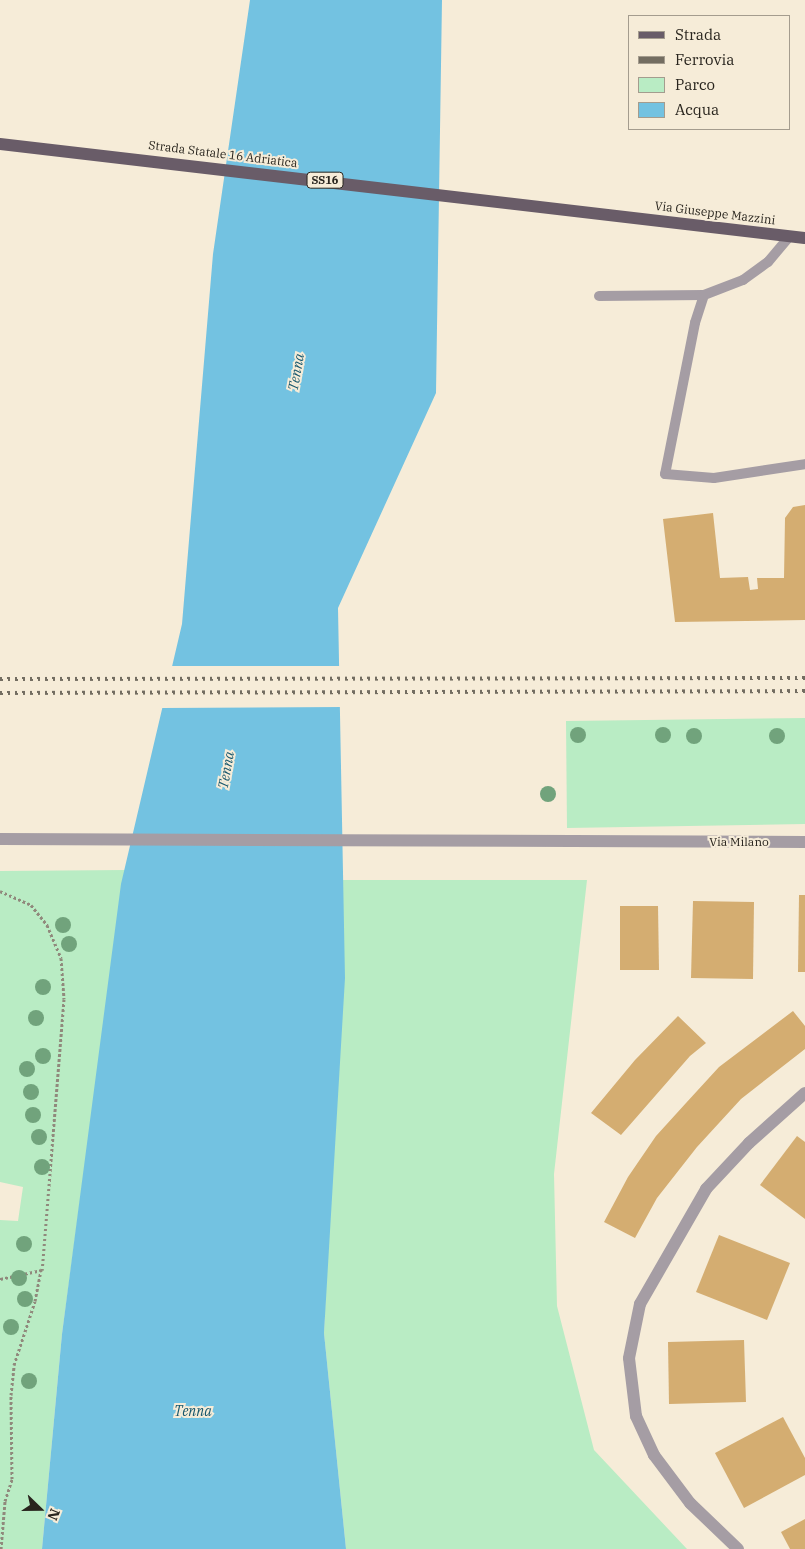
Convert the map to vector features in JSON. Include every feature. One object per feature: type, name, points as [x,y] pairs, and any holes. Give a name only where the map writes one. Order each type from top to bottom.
[{"type":"main road","name":"Strada Statale 16 Adriatica","points":[[0,144],[96,152],[622,215]]},
{"type":"main road","name":"Via Giuseppe Mazzini","points":[[622,215],[805,238]]},
{"type":"street","name":"Via Milano","points":[[0,839],[805,842]]},
{"type":"street","points":[[738,1549],[690,1503],[654,1455],[636,1416],[629,1358],[640,1304],[706,1189],[749,1143],[805,1093]]},
{"type":"lane","points":[[599,296],[704,295],[750,275],[768,262],[790,236]]},
{"type":"lane","points":[[704,295],[695,323],[665,474],[714,478],[805,464]]},
{"type":"path","points":[[0,891],[30,905],[48,925],[61,958],[64,999],[42,1270],[35,1300],[14,1365],[11,1394],[12,1479],[5,1501],[1,1549]]},
{"type":"path","points":[[0,1279],[42,1270]]},
{"type":"green space","points":[[805,718],[805,824],[567,828],[566,721]]},
{"type":"green space","points":[[125,870],[62,1334],[42,1549],[0,1549],[0,1220],[18,1221],[23,1187],[0,1182],[0,871]]},
{"type":"green space","points":[[343,880],[587,880],[554,1174],[557,1306],[594,1450],[687,1549],[346,1549],[324,1333]]},
{"type":"water","name":"Tenna","points":[[250,0],[442,0],[436,393],[338,608],[345,978],[324,1333],[346,1549],[42,1549],[62,1334],[121,884],[182,624],[213,254]]},
{"type":"pier","points":[[170,666],[342,666],[342,707],[160,708]]},
{"type":"building","points":[[805,505],[805,620],[675,622],[663,519],[713,513],[720,578],[748,577],[750,590],[758,589],[757,578],[784,578],[785,518],[793,507]]},
{"type":"building","points":[[799,895],[805,895],[805,972],[798,972]]},
{"type":"building","points":[[693,901],[754,902],[753,979],[691,978]]},
{"type":"building","points":[[620,906],[658,906],[659,970],[620,970]]},
{"type":"building","points":[[793,1011],[805,1026],[805,1049],[741,1099],[697,1147],[657,1198],[635,1238],[604,1222],[628,1177],[656,1136],[719,1067]]},
{"type":"building","points":[[678,1016],[706,1043],[690,1056],[621,1135],[591,1113],[635,1060]]},
{"type":"building","points":[[797,1136],[805,1142],[805,1219],[760,1185]]},
{"type":"building","points":[[719,1235],[790,1263],[767,1320],[696,1292]]},
{"type":"building","points":[[744,1340],[746,1402],[669,1404],[668,1342]]},
{"type":"building","points":[[783,1417],[805,1458],[805,1475],[744,1508],[715,1453]]},
{"type":"building","points":[[805,1519],[805,1549],[790,1549],[781,1532]]},
{"type":"railway","points":[[0,679],[805,678]]},
{"type":"railway","points":[[0,693],[805,691]]}]
